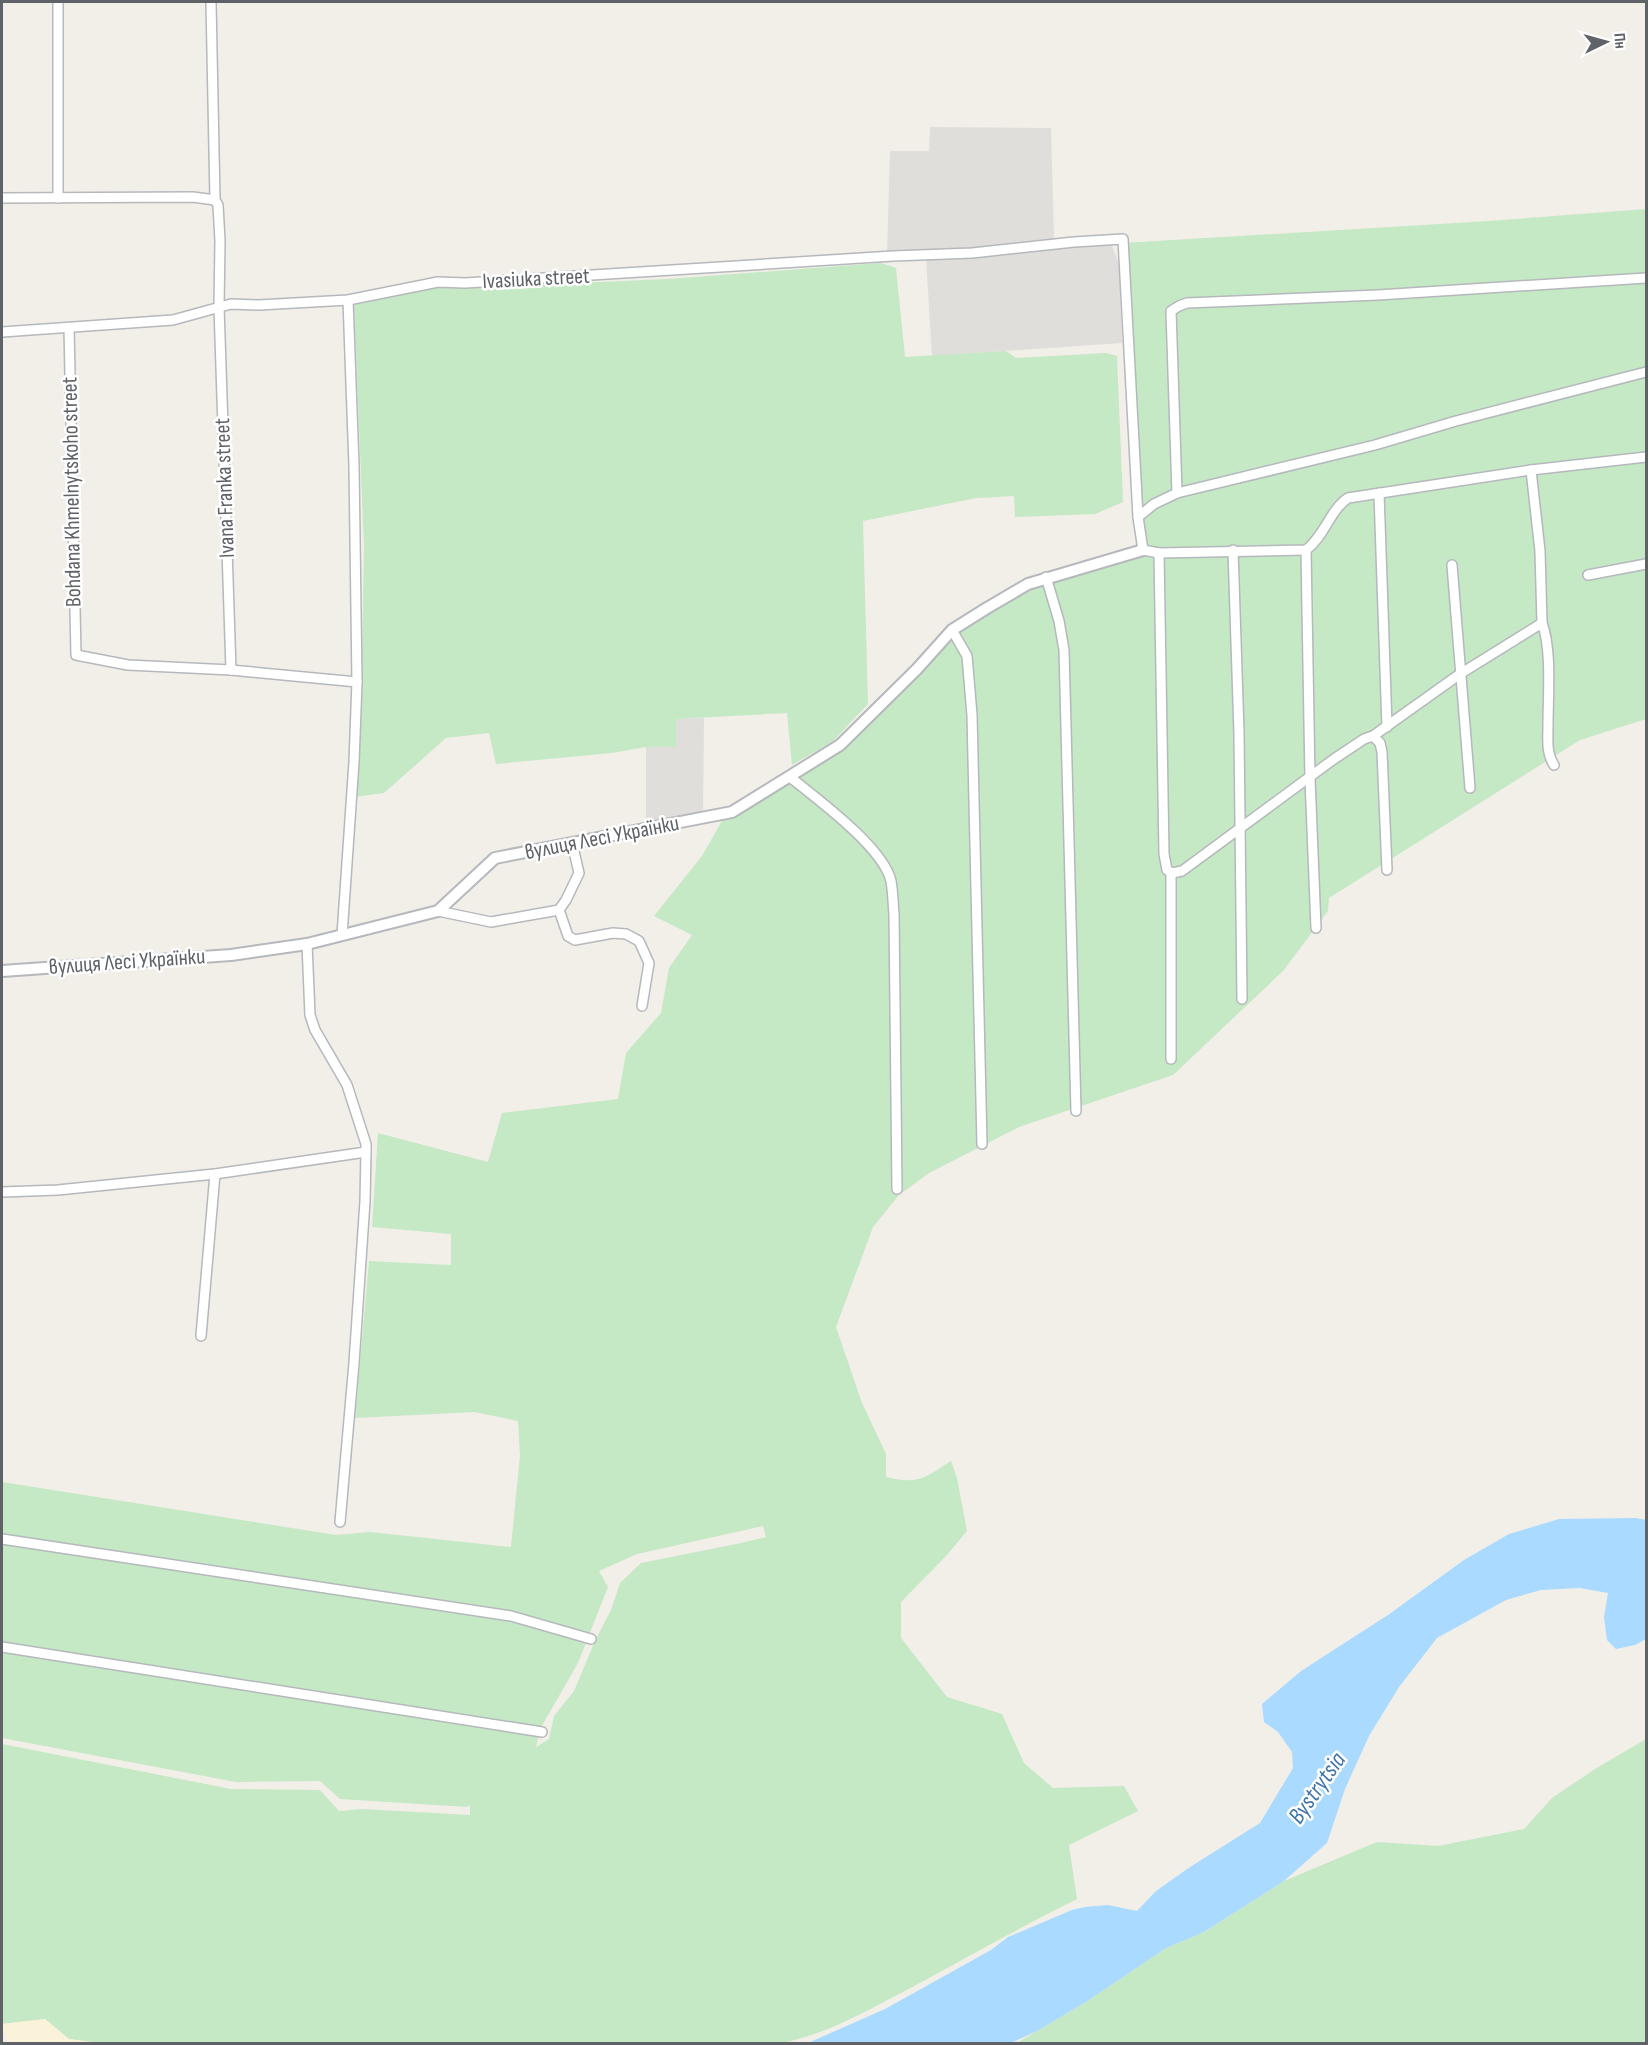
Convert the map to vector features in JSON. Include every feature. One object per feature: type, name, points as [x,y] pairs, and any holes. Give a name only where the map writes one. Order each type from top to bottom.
[{"type":"street","points":[[58,2],[58,198]]},
{"type":"street","name":"Ivana Franka street","points":[[211,2],[215,200],[218,205],[220,241],[219,308],[231,669]]},
{"type":"street","points":[[2,198],[194,197],[215,200]]},
{"type":"street","name":"Ivasiuka street","points":[[2,332],[172,320],[231,304],[260,305],[348,300],[438,282],[465,283],[972,253],[1123,239],[1138,517]]},
{"type":"street","points":[[1178,493],[1171,311],[1179,306],[1187,303],[1378,295],[1647,278]]},
{"type":"street","points":[[342,935],[357,682],[354,466],[348,300]]},
{"type":"street","name":"Bohdana Khmelnytskoho street","points":[[69,328],[76,655],[128,665],[231,669]]},
{"type":"street","points":[[1306,550],[1159,553],[1143,550],[1138,517],[1154,504],[1178,493],[1375,445],[1456,421],[1647,372]]},
{"type":"street","points":[[1316,928],[1310,779],[1306,550],[1319,536],[1342,502],[1348,498],[1531,470],[1647,457]]},
{"type":"street","points":[[1531,470],[1540,551],[1542,623],[1547,654],[1548,750],[1554,765]]},
{"type":"street","points":[[1379,493],[1387,727]]},
{"type":"street","name":"вулиця Лесі Українки","points":[[2,970],[231,955],[307,944],[438,911],[495,858],[732,812],[840,746],[917,669],[952,630],[1028,584],[1143,550]]},
{"type":"street","points":[[1233,550],[1239,733],[1242,999]]},
{"type":"street","points":[[1159,553],[1164,854],[1165,866],[1171,872],[1182,871],[1344,752],[1387,727],[1460,674],[1542,623]]},
{"type":"street","points":[[1588,575],[1647,564]]},
{"type":"street","points":[[1452,565],[1470,788]]},
{"type":"street","points":[[1046,577],[1059,621],[1064,650],[1076,1111]]},
{"type":"street","points":[[952,630],[967,656],[972,715],[981,1144]]},
{"type":"street","points":[[231,669],[357,682]]},
{"type":"street","points":[[1373,736],[1380,743],[1383,752],[1387,870]]},
{"type":"street","points":[[790,777],[856,831],[885,868],[891,880],[894,914],[897,1189]]},
{"type":"street","points":[[438,911],[491,922],[559,910],[567,900],[579,873],[572,843]]},
{"type":"street","points":[[1171,872],[1171,1059]]},
{"type":"street","points":[[559,910],[568,936],[575,940],[613,933],[626,934],[639,941],[649,963],[642,1006]]},
{"type":"street","points":[[307,944],[310,1015],[315,1030],[347,1085],[366,1144],[365,1201],[354,1363],[340,1522]]},
{"type":"street","points":[[2,1192],[58,1190],[215,1174],[366,1152]]},
{"type":"street","points":[[201,1336],[215,1174]]},
{"type":"street","points":[[2,1539],[511,1616],[591,1639]]},
{"type":"street","points":[[2,1647],[542,1732]]},
{"type":"shaded area","points":[[930,127],[1051,128],[1054,240],[1019,245],[887,254],[890,151],[929,151]]},
{"type":"shaded area","points":[[1096,242],[1111,244],[1119,263],[1122,343],[932,356],[926,257]]},
{"type":"shaded area","points":[[704,718],[703,816],[646,824],[646,747],[675,747],[676,719]]},
{"type":"green space","points":[[1646,209],[1646,719],[1580,740],[1329,898],[1328,911],[1283,971],[1173,1075],[1019,1127],[929,1173],[899,1195],[873,1227],[836,1327],[862,1403],[886,1454],[886,1477],[914,1480],[934,1472],[951,1461],[957,1478],[967,1531],[901,1602],[901,1638],[947,1697],[1002,1714],[1024,1763],[1053,1788],[1124,1786],[1138,1811],[1069,1845],[1077,1899],[859,2015],[829,2029],[781,2043],[100,2044],[69,2039],[45,2019],[2,2024],[2,1744],[231,1789],[320,1790],[339,1811],[364,1809],[470,1815],[470,1805],[467,1807],[340,1799],[320,1781],[236,1782],[2,1738],[2,1482],[336,1535],[370,1532],[511,1547],[520,1455],[518,1421],[474,1412],[355,1418],[369,1261],[451,1265],[451,1234],[372,1227],[378,1133],[488,1162],[502,1113],[618,1099],[626,1053],[661,1013],[669,968],[692,935],[654,916],[702,856],[723,819],[830,754],[966,624],[1034,583],[1149,553],[1133,493],[1123,243]],"holes":[[[763,1526],[766,1537],[641,1563],[620,1583],[611,1610],[574,1691],[554,1716],[549,1739],[536,1747],[540,1729],[578,1663],[608,1587],[599,1571],[637,1554]]]},
{"type":"green space","points":[[881,263],[896,268],[905,357],[1006,351],[1016,358],[1106,353],[1117,356],[1123,502],[1095,514],[1015,517],[1014,496],[976,498],[863,521],[868,704],[833,741],[792,765],[787,713],[676,719],[676,747],[646,747],[612,753],[496,764],[489,733],[446,738],[384,793],[354,797],[361,715],[364,547],[354,305],[438,286],[464,288],[668,279]]},
{"type":"green space","points":[[1646,1739],[1646,2043],[1015,2044],[1086,2002],[1166,1948],[1204,1932],[1284,1881],[1377,1842],[1438,1846],[1524,1829],[1552,1798]]},
{"type":"sand","points":[[45,2019],[69,2039],[100,2043],[8,2043],[2,2029],[2,2024]]},
{"type":"water","name":"Bystrytsia","points":[[1636,1518],[1646,1520],[1646,1639],[1635,1645],[1616,1649],[1607,1640],[1604,1617],[1608,1593],[1580,1588],[1541,1590],[1506,1600],[1437,1638],[1399,1687],[1369,1736],[1345,1789],[1327,1843],[1284,1881],[1204,1932],[1166,1948],[1086,2002],[1037,2031],[1011,2043],[808,2043],[885,2009],[991,1950],[1008,1937],[1072,1910],[1108,1905],[1137,1911],[1156,1891],[1260,1823],[1293,1768],[1292,1752],[1278,1732],[1264,1722],[1262,1704],[1301,1671],[1388,1615],[1464,1560],[1509,1534],[1559,1519]]}]
